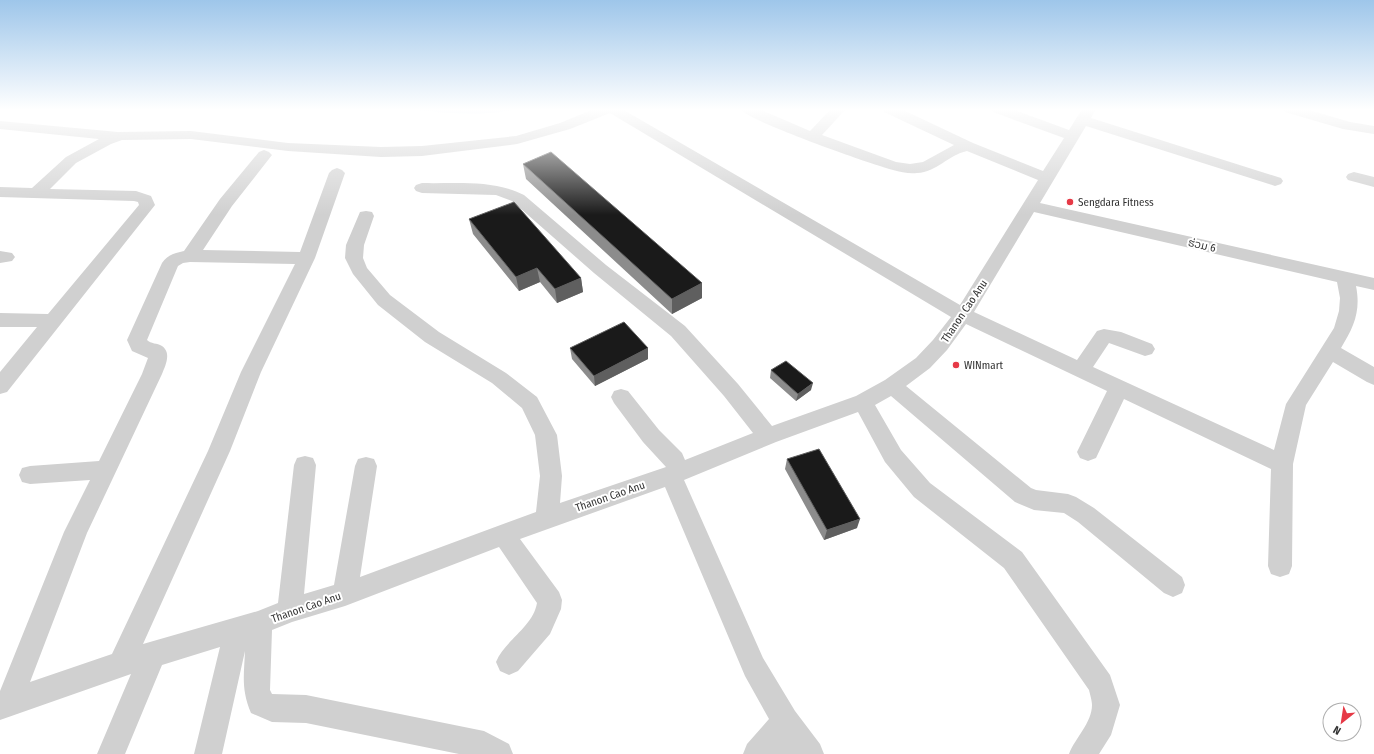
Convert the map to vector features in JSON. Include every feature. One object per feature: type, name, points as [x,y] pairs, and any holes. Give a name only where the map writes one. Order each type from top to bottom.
[{"type":"street","points":[[36,193],[71,160],[99,144]]},
{"type":"street","points":[[265,144],[288,147],[381,152],[422,151],[481,144]]},
{"type":"street","points":[[670,144],[963,315],[1282,464]]},
{"type":"street","points":[[833,144],[901,168],[917,170],[927,166],[958,147],[968,146]]},
{"type":"street","points":[[964,144],[1047,178]]},
{"type":"street","name":"Thanon Cao Anu","points":[[5,704],[121,664],[248,626],[290,610],[345,594],[503,534],[675,473],[768,436],[863,402],[892,386],[923,363],[940,345],[963,315],[1068,144]]},
{"type":"street","points":[[1154,144],[1275,181]]},
{"type":"street","points":[[190,256],[226,203],[264,155]]},
{"type":"street","points":[[121,664],[219,451],[251,372],[306,258],[337,173]]},
{"type":"street","points":[[1354,177],[1374,182]]},
{"type":"street","points":[[422,188],[496,190],[508,193],[518,198],[600,269],[678,331],[726,384],[768,436]]},
{"type":"street","points":[[0,192],[136,196],[145,199],[147,204],[0,386]]},
{"type":"street","name":"ຮ່ວມ 6","points":[[1030,206],[1374,284]]},
{"type":"street","points":[[366,216],[355,244],[354,258],[359,270],[384,300],[432,337],[499,378],[530,403],[546,435],[551,476],[547,518]]},
{"type":"street","points":[[5,704],[76,532],[152,374],[158,358],[156,352],[139,346],[137,340],[171,263],[178,258],[190,256],[306,258]]},
{"type":"street","points":[[1280,566],[1282,464],[1296,404],[1343,329],[1348,311],[1349,298],[1345,277]]},
{"type":"street","points":[[0,320],[53,321]]},
{"type":"street","points":[[1081,370],[1104,336],[1114,337],[1145,349]]},
{"type":"street","points":[[1330,351],[1374,377]]},
{"type":"street","points":[[892,386],[1023,495],[1034,500],[1068,504],[1086,515],[1173,585]]},
{"type":"street","points":[[1088,452],[1119,388]]},
{"type":"street","points":[[621,397],[651,436],[674,459],[675,473],[783,736],[810,754]]},
{"type":"street","points":[[863,402],[893,456],[913,481],[922,490],[1013,560],[1101,684],[1106,704],[1101,725],[1083,754]]},
{"type":"street","points":[[290,610],[305,465]]},
{"type":"street","points":[[345,594],[366,466]]},
{"type":"street","points":[[30,475],[106,470]]},
{"type":"street","points":[[503,534],[550,600],[549,608],[542,623],[509,662]]},
{"type":"street","points":[[208,754],[248,626]]},
{"type":"street","points":[[248,626],[257,690],[261,704],[272,708],[306,709],[484,745],[499,754]]},
{"type":"street","points":[[111,754],[153,655]]},
{"type":"street","points":[[757,754],[783,736]]},
{"type":"building","points":[[551,152],[702,283],[672,299],[523,164]]},
{"type":"building","points":[[514,202],[581,278],[555,289],[537,268],[516,277],[469,219]]},
{"type":"building","points":[[624,322],[648,348],[594,376],[570,348]]},
{"type":"building","points":[[786,361],[813,383],[798,394],[771,370]]},
{"type":"building","points":[[819,449],[860,519],[827,530],[787,459]]},
{"type":"place","name":"Sengdara Fitness","points":[[1070,202]]},
{"type":"place","name":"WINmart","points":[[956,365]]}]
